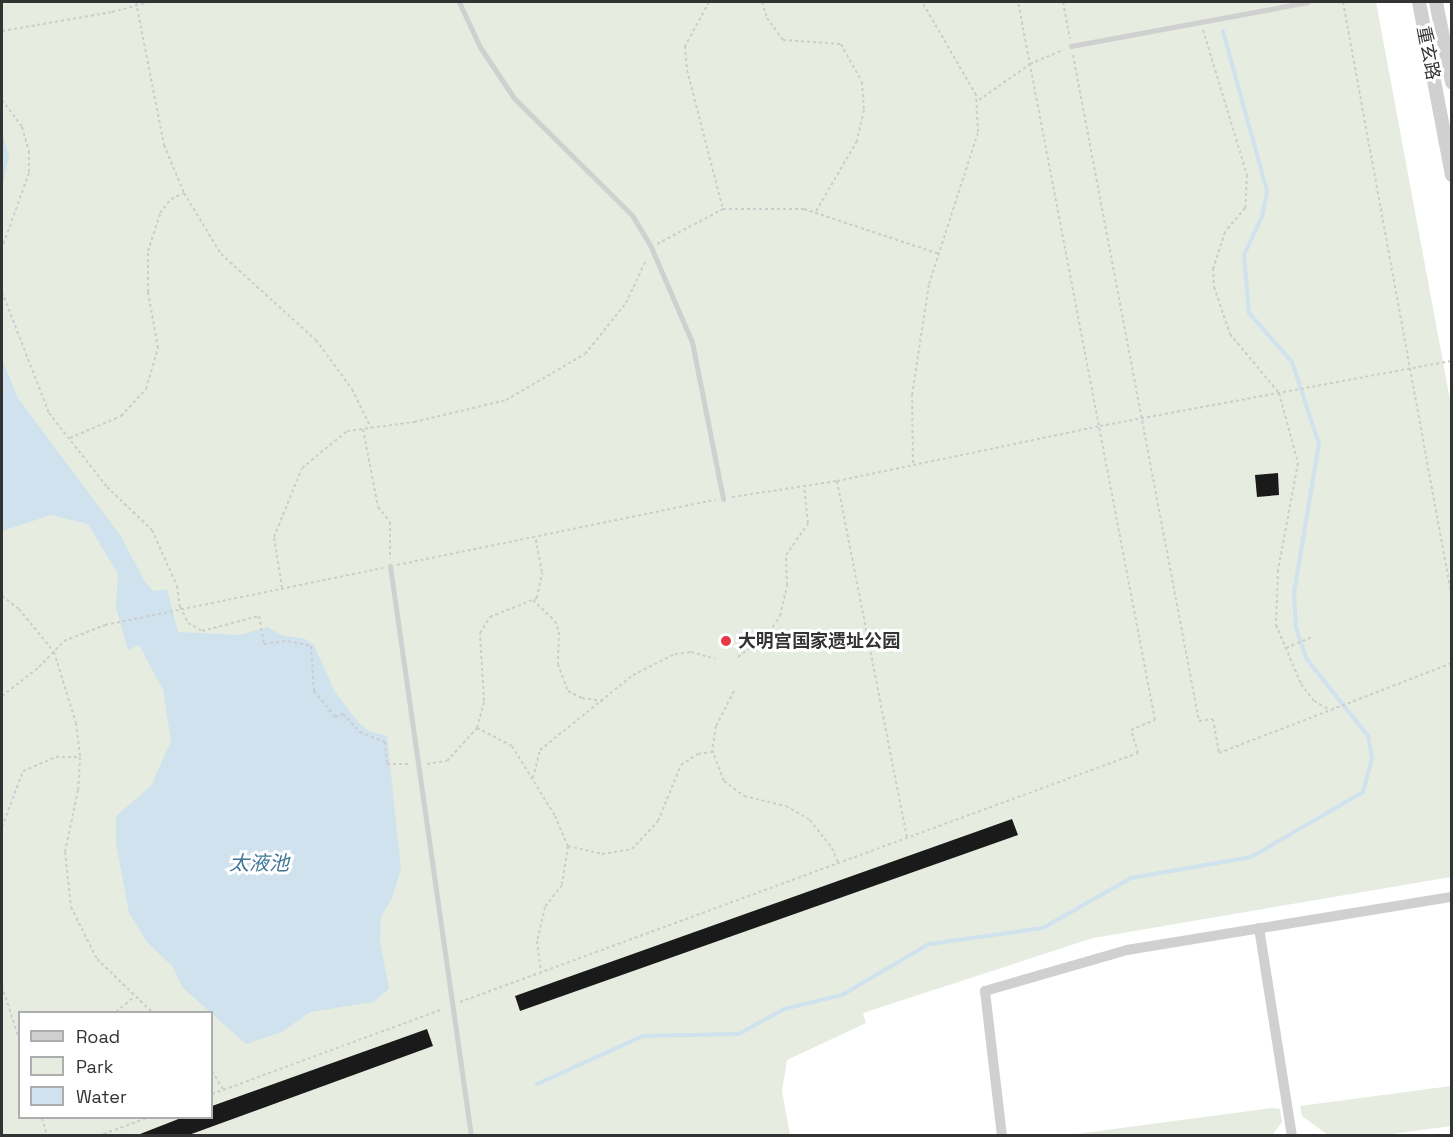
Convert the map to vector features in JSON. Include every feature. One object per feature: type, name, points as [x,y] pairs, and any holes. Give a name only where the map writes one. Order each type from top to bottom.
[{"type":"street","name":"重玄路","points":[[1419,2],[1452,175]]},
{"type":"street","name":"重玄路","points":[[1436,2],[1452,82]]},
{"type":"street","points":[[1002,1136],[985,991],[1127,950],[1452,897]]},
{"type":"street","points":[[1260,928],[1292,1136]]},
{"type":"lane","points":[[459,2],[480,47],[514,98],[632,215],[651,247],[692,342],[723,499]]},
{"type":"lane","points":[[1071,46],[1308,2]]},
{"type":"lane","points":[[390,566],[471,1136]]},
{"type":"path","points":[[2,31],[150,2]]},
{"type":"path","points":[[709,2],[686,46],[687,70],[723,209]]},
{"type":"path","points":[[762,2],[766,18],[783,40],[841,45],[862,82],[864,110],[856,141],[815,213]]},
{"type":"path","points":[[913,463],[912,395],[929,284],[962,194],[978,132],[978,101],[922,2]]},
{"type":"path","points":[[213,1094],[1137,753],[1131,730],[1155,720],[1018,2]]},
{"type":"path","points":[[1063,2],[1198,721],[1213,719],[1219,753],[1452,663]]},
{"type":"path","points":[[1343,2],[1452,598]]},
{"type":"path","points":[[137,3],[164,145],[184,193],[221,254],[316,340],[352,389],[371,428]]},
{"type":"path","points":[[1200,22],[1247,175],[1245,208],[1225,232],[1213,268],[1214,287],[1230,334],[1280,393],[1298,463],[1276,599],[1276,625],[1301,684],[1314,701],[1330,710]]},
{"type":"path","points":[[978,101],[1030,64],[1071,46]]},
{"type":"path","points":[[2,100],[22,127],[29,151],[29,173],[2,248]]},
{"type":"path","points":[[70,438],[121,416],[146,389],[158,348],[148,292],[148,251],[160,213],[171,199],[184,193]]},
{"type":"path","points":[[282,588],[273,537],[302,468],[347,431],[506,400],[585,354],[626,303],[651,247],[723,209],[804,209],[939,254]]},
{"type":"path","points":[[2,292],[49,413],[107,488],[152,530],[177,586],[180,607],[188,622],[201,631],[259,616],[264,644],[288,641],[311,646],[314,692],[335,717],[343,714],[360,732],[385,742],[387,764],[418,765],[447,760],[477,728],[484,701],[478,652],[484,622],[502,610],[533,600],[540,588],[542,572],[535,537]]},
{"type":"path","points":[[2,696],[54,652],[63,641],[105,625],[180,607],[723,499],[837,481],[913,463],[1100,426],[1452,361]]},
{"type":"path","points":[[363,429],[378,507],[392,532],[390,566]]},
{"type":"path","points":[[837,481],[907,838]]},
{"type":"path","points":[[738,657],[766,637],[780,616],[787,585],[786,555],[808,524],[804,486]]},
{"type":"path","points":[[2,596],[19,609],[54,652],[69,695],[80,757],[65,852],[71,907],[97,959],[151,1011]]},
{"type":"path","points":[[533,600],[555,621],[559,632],[558,664],[568,691],[582,698],[604,701]]},
{"type":"path","points":[[1286,649],[1314,636]]},
{"type":"path","points":[[533,778],[540,750],[604,701],[633,675],[662,659],[691,652],[715,659]]},
{"type":"path","points":[[734,691],[716,726],[712,752],[718,771],[732,789],[786,806],[810,820],[832,848],[838,863]]},
{"type":"path","points":[[477,728],[512,746],[533,778],[568,846],[562,885],[545,908],[537,941],[541,973]]},
{"type":"path","points":[[568,846],[602,854],[632,849],[658,821],[681,765],[698,754],[712,752]]},
{"type":"path","points":[[2,827],[23,771],[56,757],[80,757]]},
{"type":"path","points":[[2,986],[18,1036]]},
{"type":"path","points":[[117,1011],[134,997]]},
{"type":"path","points":[[12,1017],[18,1018]]},
{"type":"path","points":[[213,1073],[223,1089]]},
{"type":"path","points":[[42,1119],[47,1136]]},
{"type":"path","points":[[98,1136],[144,1119]]},
{"type":"green space","name":"大明宫国家遗址公园","points":[[2,2],[1376,2],[1451,405],[1451,877],[1093,938],[863,1013],[866,1023],[787,1060],[782,1091],[790,1135],[2,1136]]},
{"type":"green space","points":[[1451,1086],[1451,1126],[1384,1135],[1328,1135],[1302,1116],[1300,1106]]},
{"type":"green space","points":[[1272,1108],[1280,1109],[1282,1122],[1272,1135],[1069,1135]]},
{"type":"water","points":[[2,132],[9,156],[2,190]]},
{"type":"water","name":"太液池","points":[[2,359],[18,398],[120,535],[144,580],[153,591],[167,589],[178,632],[240,635],[268,627],[281,635],[305,639],[314,645],[335,692],[358,722],[369,731],[387,736],[401,869],[392,898],[381,917],[380,941],[389,989],[373,1002],[310,1012],[282,1032],[246,1044],[213,1015],[213,1011],[209,1011],[182,987],[173,967],[147,942],[129,913],[116,843],[116,816],[151,786],[171,741],[163,690],[139,645],[128,650],[116,608],[118,574],[88,524],[51,515],[2,531]]},
{"type":"building","points":[[1278,473],[1279,495],[1257,497],[1255,475]]},
{"type":"building","points":[[1012,819],[1018,835],[520,1011],[515,996]]},
{"type":"building","points":[[427,1029],[433,1046],[186,1136],[135,1136],[178,1119],[213,1119],[213,1106]]},
{"type":"waterway","points":[[537,1084],[643,1036],[739,1034],[784,1009],[842,995],[929,944],[1043,928],[1131,878],[1251,857],[1363,792],[1372,758],[1368,736],[1306,658],[1296,628],[1294,593],[1319,444],[1292,362],[1249,313],[1244,255],[1262,217],[1267,191],[1223,31]]},
{"type":"place","name":"大明宫国家遗址公园","points":[[726,641]]}]
